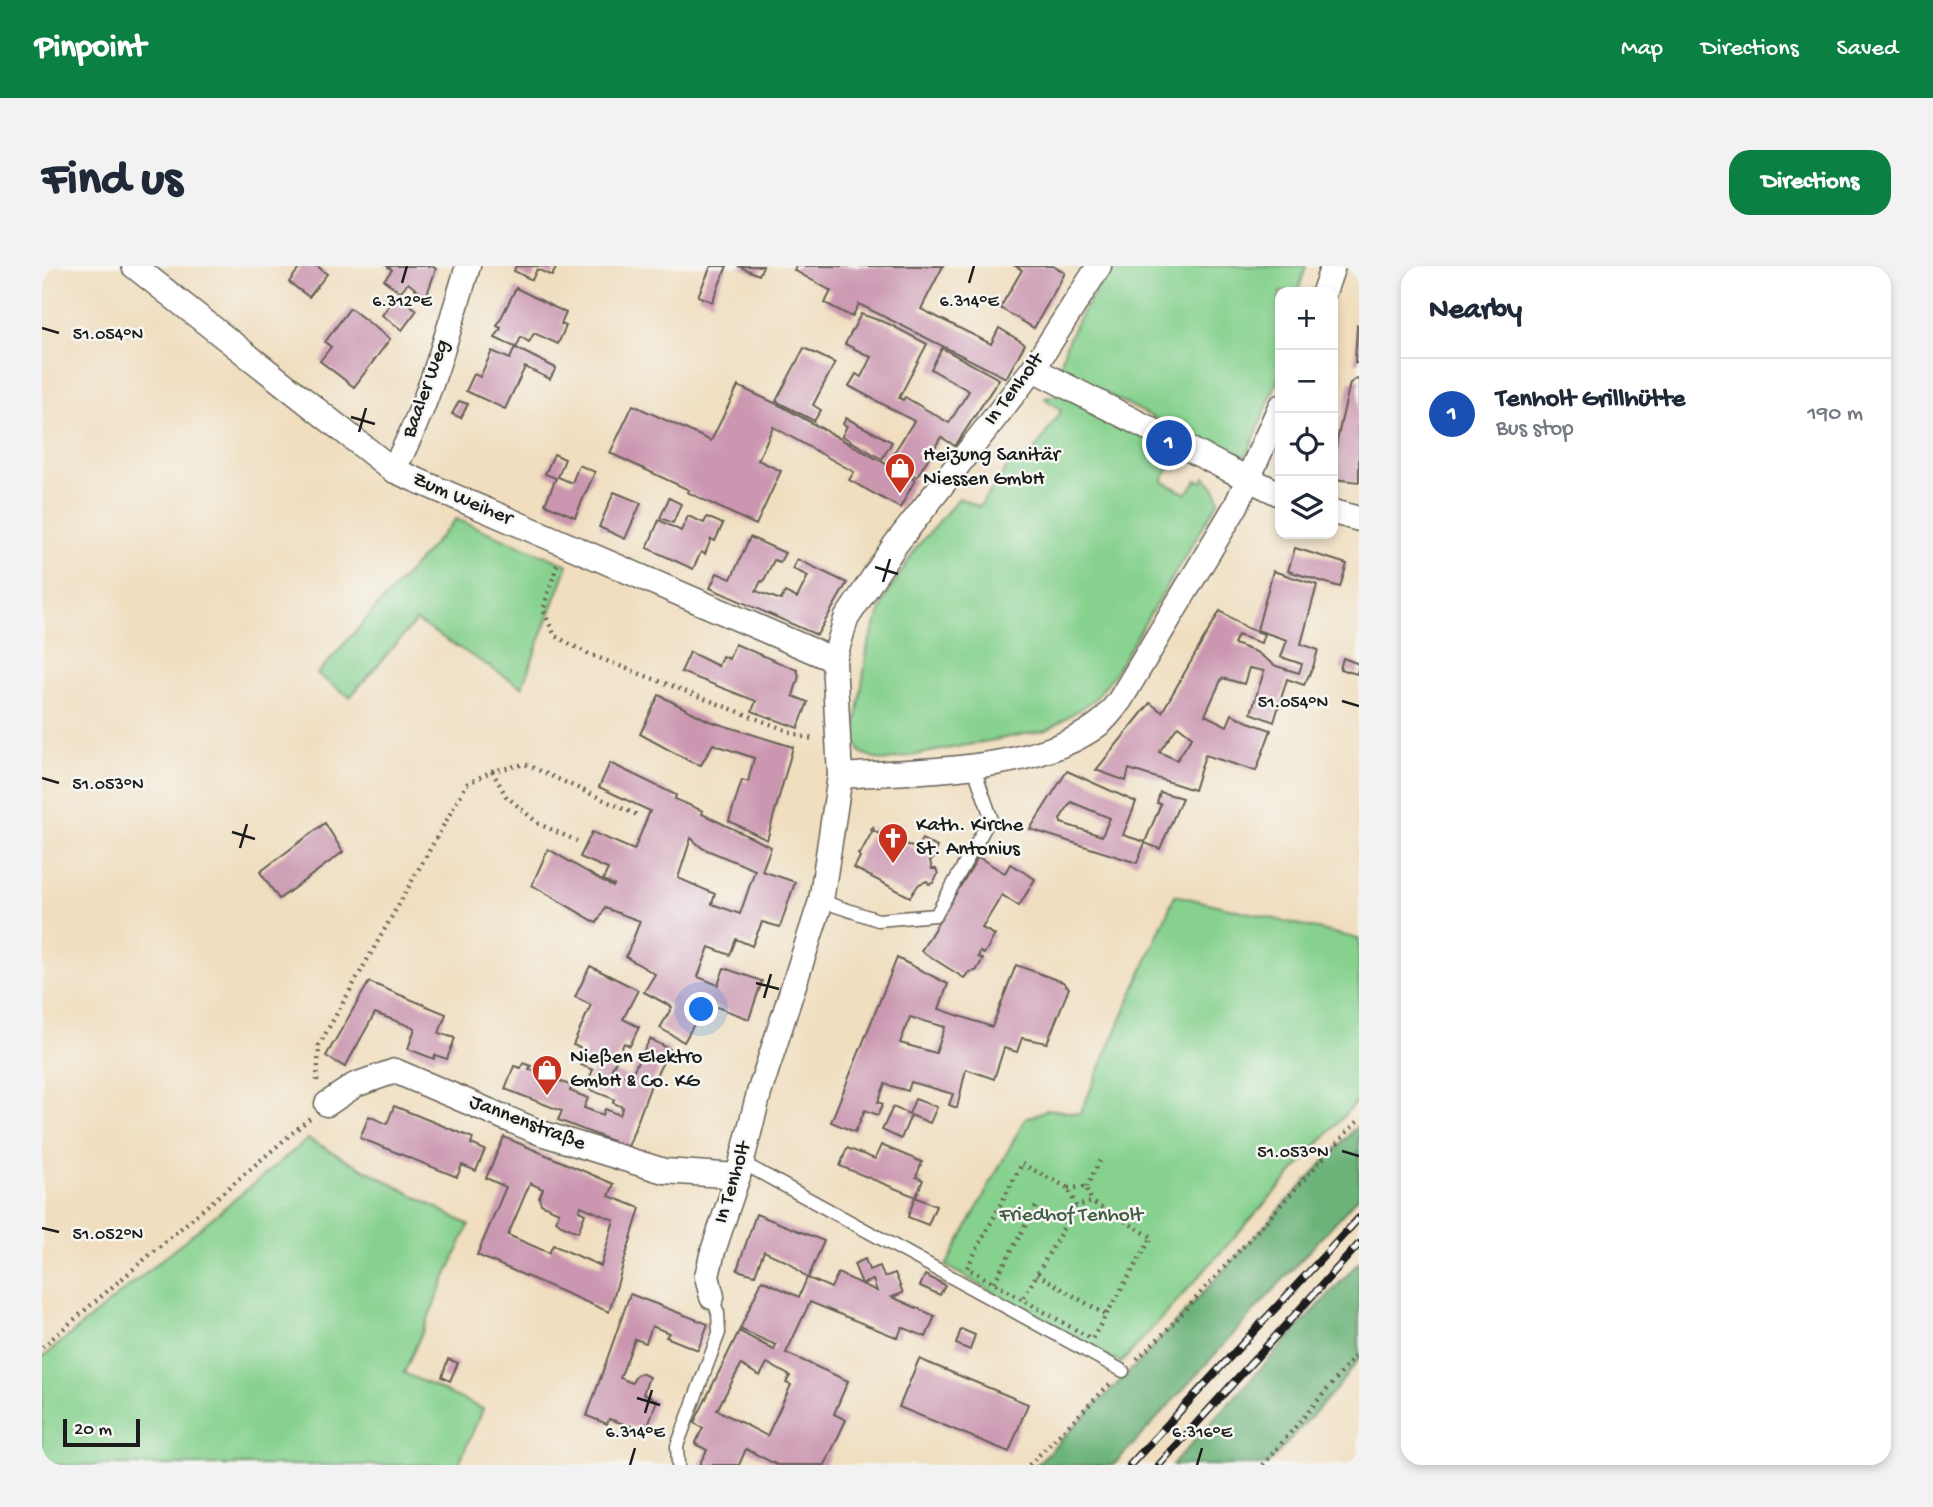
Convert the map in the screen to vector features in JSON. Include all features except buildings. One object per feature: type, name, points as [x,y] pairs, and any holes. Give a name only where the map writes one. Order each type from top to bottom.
[{"type":"street","name":"Zum Weiher","points":[[134,266],[393,470],[834,660]]},
{"type":"street","name":"Baaler Weg","points":[[393,470],[413,434],[446,340],[468,266]]},
{"type":"street","name":"In Tenholt","points":[[712,1297],[707,1276],[713,1251],[759,1093],[821,901],[840,776],[834,660],[846,619],[895,545],[1033,369],[1099,266]]},
{"type":"street","points":[[1326,287],[1333,266]]},
{"type":"street","points":[[1033,369],[1275,492]]},
{"type":"street","points":[[840,776],[973,766],[1009,760],[1069,743],[1101,723],[1120,700],[1236,506],[1277,413]]},
{"type":"street","points":[[1338,513],[1359,519]]},
{"type":"street","name":"Jannenstraße","points":[[327,1104],[355,1085],[395,1071],[541,1133],[664,1171],[739,1169]]},
{"type":"lane","points":[[821,901],[878,920],[936,915],[991,817],[973,766]]},
{"type":"lane","points":[[739,1169],[1123,1371]]},
{"type":"lane","name":"In Tenholt","points":[[678,1465],[677,1446],[719,1333],[718,1313],[712,1297]]},
{"type":"path","points":[[564,544],[543,610],[555,636],[589,654],[804,737],[838,743]]},
{"type":"path","points":[[42,1347],[327,1104],[316,1085],[319,1045],[467,784],[492,771],[525,764],[637,815]]},
{"type":"path","points":[[492,771],[506,796],[539,824],[577,841]]},
{"type":"path","points":[[1029,1465],[1166,1331],[1359,1119]]},
{"type":"path","points":[[1086,1186],[1068,1188],[1022,1164],[967,1268],[1092,1339],[1152,1237],[1092,1202],[1086,1186],[1100,1161]]},
{"type":"path","points":[[1068,1188],[1076,1206]]},
{"type":"path","points":[[1015,1313],[1076,1206],[1092,1202]]},
{"type":"path","points":[[994,1282],[1038,1203]]},
{"type":"path","points":[[1037,1274],[1106,1315]]},
{"type":"path","points":[[1263,1465],[1359,1352]]},
{"type":"green space","points":[[1112,266],[1306,266],[1300,287],[1275,287],[1275,386],[1248,453],[1237,460],[1068,374],[1061,364],[1069,338]]},
{"type":"green space","points":[[1060,394],[1177,454],[1162,481],[1186,494],[1197,480],[1202,482],[1205,477],[1215,488],[1219,500],[1112,677],[1094,700],[1047,730],[883,761],[861,753],[854,738],[868,645],[885,599],[916,548],[959,498],[979,507],[1016,456],[1028,460],[1061,411],[1045,398]]},
{"type":"green space","points":[[456,519],[568,565],[522,687],[416,621],[350,697],[317,674]]},
{"type":"green space","name":"Friedhof Tenholt","points":[[1175,895],[1359,939],[1359,1099],[1121,1363],[946,1266],[1025,1119],[1049,1109],[1080,1114]]},
{"type":"green space","points":[[1359,1124],[1359,1196],[1129,1449],[1113,1465],[1036,1465],[1139,1362]]},
{"type":"green space","points":[[308,1139],[469,1225],[404,1373],[483,1409],[458,1465],[42,1465],[42,1358]]},
{"type":"green space","points":[[1359,1262],[1359,1359],[1337,1388],[1267,1465],[1172,1465]]},
{"type":"railway","points":[[1130,1465],[1359,1218]]},
{"type":"railway","points":[[1159,1465],[1359,1244]]},
{"type":"place","name":"Tenholt Grillhütte","points":[[1169,443]]},
{"type":"place","name":"Heizung Sanitär Niessen GmbH","points":[[900,495]]},
{"type":"place","name":"Kath. Kirche St. Antonius","points":[[893,865]]},
{"type":"place","name":"Nießen Elektro GmbH & Co. KG","points":[[547,1097]]}]
